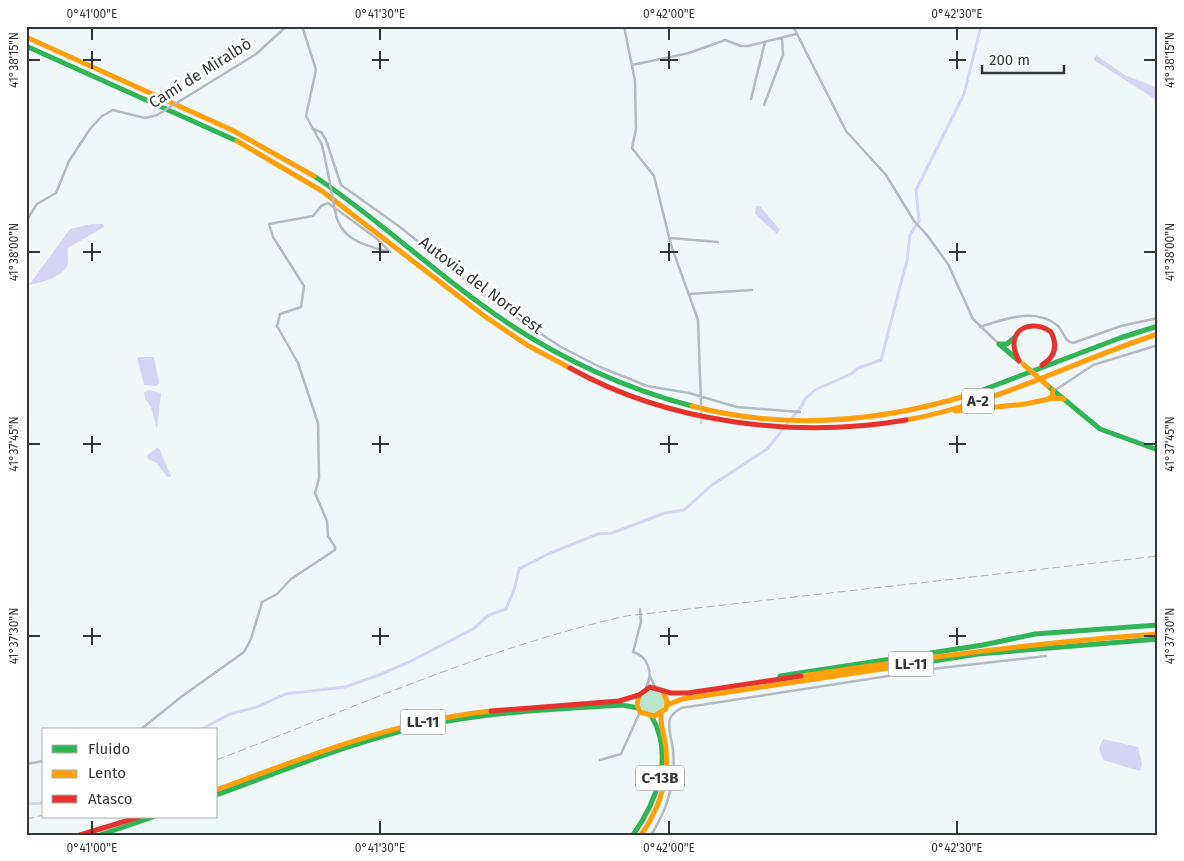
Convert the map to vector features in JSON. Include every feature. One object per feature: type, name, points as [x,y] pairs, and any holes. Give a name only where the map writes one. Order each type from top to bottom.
[{"type":"main road","name":"Autovia del Nord-est","points":[[26,37],[88,66],[206,116],[280,155],[362,210],[498,318],[576,365],[619,385],[672,402],[720,413],[796,421],[862,418],[903,413],[948,402],[989,389],[1111,340],[1158,326]]},
{"type":"main road","name":"Autovia del Nord-est","points":[[26,47],[226,134],[302,177],[363,220],[483,316],[534,350],[572,371],[631,397],[676,411],[736,424],[779,428],[876,425],[935,414],[992,396],[1104,351],[1158,334]]},
{"type":"main road","name":"A-2","points":[[948,402],[1042,365],[1051,359],[1054,352],[1053,335],[1043,326],[1028,326],[1007,344],[999,344]]},
{"type":"main road","points":[[1015,337],[1014,347],[1021,362]]},
{"type":"main road","points":[[999,344],[1100,429],[1158,450]]},
{"type":"main road","points":[[1047,399],[1052,396],[1052,389]]},
{"type":"main road","name":"A-2","points":[[935,414],[1026,404],[1047,399],[1064,399]]},
{"type":"main road","points":[[705,691],[797,673],[983,645],[1035,634],[1158,625]]},
{"type":"main road","name":"LL-11","points":[[218,789],[366,737],[428,720],[496,710],[620,701],[656,688],[663,692],[679,694],[705,691],[968,651],[1064,640],[1158,634]]},
{"type":"main road","name":"LL-11","points":[[667,705],[682,699],[932,660],[1054,646],[1158,639]]},
{"type":"main road","points":[[641,693],[639,709],[649,716],[662,714],[667,705],[663,692]]},
{"type":"main road","name":"LL-11","points":[[218,794],[362,743],[441,723],[522,712],[622,705],[639,709]]},
{"type":"main road","name":"C-13B","points":[[641,835],[657,808],[665,780],[666,757],[660,721],[662,714]]},
{"type":"main road","name":"C-13B","points":[[633,835],[650,810],[660,774],[660,739],[657,725],[649,716]]},
{"type":"main road","points":[[80,835],[136,818]]},
{"type":"main road","points":[[100,835],[150,818]]},
{"type":"street","name":"Camí de Miralbò","points":[[26,221],[37,204],[56,192],[72,156],[102,116],[113,110],[145,118],[157,115],[256,54],[287,26]]},
{"type":"street","points":[[142,728],[181,696],[242,654],[250,643],[262,602],[277,594],[292,579],[336,550],[336,546],[328,536],[327,522],[315,493],[319,478],[318,423],[298,363],[276,324],[281,314],[301,307],[304,288],[271,233],[270,223],[313,216],[321,206],[328,203],[334,208],[383,243],[390,252],[348,236],[339,225],[335,211],[334,208],[328,173],[322,145],[306,113],[315,68],[302,26]]},
{"type":"street","points":[[624,26],[632,65],[636,126],[632,149],[654,176],[669,238],[699,322],[701,404]]},
{"type":"street","points":[[793,26],[844,127],[881,170],[916,222],[948,264],[971,316],[999,344]]},
{"type":"street","points":[[632,65],[690,53],[726,40],[741,46],[796,34]]},
{"type":"street","points":[[764,105],[782,57],[782,38]]},
{"type":"street","points":[[751,99],[765,42]]},
{"type":"street","points":[[313,129],[319,131],[326,140],[341,185],[391,219],[515,318],[574,354],[609,371],[647,386],[702,396],[738,407],[798,412]]},
{"type":"street","points":[[669,238],[718,242]]},
{"type":"street","points":[[689,294],[752,290]]},
{"type":"street","points":[[980,327],[1023,315],[1037,317],[1056,325],[1067,341],[1072,343],[1121,326],[1158,318]]},
{"type":"street","points":[[1052,389],[1093,365],[1158,345]]},
{"type":"street","points":[[640,609],[640,626],[633,652],[645,658],[649,675],[656,688]]},
{"type":"street","points":[[651,835],[662,815],[669,793],[673,758],[670,720],[673,713],[680,708],[940,668],[1046,656]]},
{"type":"street","points":[[641,693],[648,683],[649,675]]},
{"type":"street","points":[[600,760],[621,754],[638,721],[639,709]]},
{"type":"street","points":[[638,721],[649,716]]},
{"type":"street","points":[[26,764],[42,761]]},
{"type":"green space","points":[[652,690],[661,693],[664,702],[661,711],[652,714],[643,711],[640,702],[643,693]]},
{"type":"shaded area","points":[[1096,55],[1125,75],[1158,88],[1158,101],[1094,60]]},
{"type":"shaded area","points":[[756,206],[760,206],[780,230],[777,234],[755,214]]},
{"type":"shaded area","points":[[92,224],[103,224],[104,227],[68,248],[68,264],[66,269],[51,279],[29,285],[70,229]]},
{"type":"shaded area","points":[[154,357],[159,382],[157,386],[144,385],[137,358]]},
{"type":"shaded area","points":[[149,390],[161,393],[157,429],[151,407],[145,399],[144,392]]},
{"type":"shaded area","points":[[157,448],[160,450],[171,477],[167,477],[157,463],[148,459],[147,455]]},
{"type":"shaded area","points":[[1103,739],[1138,747],[1142,764],[1140,771],[1103,760],[1099,748]]},
{"type":"waterway","points":[[204,728],[230,714],[257,707],[285,694],[345,687],[379,675],[409,662],[473,629],[489,615],[506,609],[515,587],[519,569],[548,554],[598,534],[612,533],[665,513],[684,510],[712,485],[767,449],[801,407],[805,399],[815,390],[851,374],[858,368],[881,360],[907,260],[910,235],[919,221],[916,190],[964,94],[981,26]]},
{"type":"waterway","points":[[26,804],[42,803]]},
{"type":"tunnel","points":[[701,408],[701,424]]},
{"type":"railway","points":[[218,759],[470,662],[573,629],[626,616],[1158,556]]},
{"type":"railway","points":[[26,819],[42,815]]},
{"type":"traffic: fast","points":[[26,46],[237,141]]},
{"type":"traffic: fast","points":[[314,176],[357,207],[482,305],[531,338],[582,366],[609,378],[692,406]]},
{"type":"traffic: fast","points":[[972,394],[1120,338],[1158,326]]},
{"type":"traffic: fast","points":[[999,344],[1007,344],[1014,338]]},
{"type":"traffic: fast","points":[[999,344],[1019,361]]},
{"type":"traffic: fast","points":[[1048,386],[1100,429],[1158,450]]},
{"type":"traffic: fast","points":[[780,676],[983,645],[1035,634],[1158,625]]},
{"type":"traffic: fast","points":[[902,666],[978,654],[1158,639]]},
{"type":"traffic: fast","points":[[218,794],[341,749],[418,727],[520,712],[622,705],[638,708]]},
{"type":"traffic: fast","points":[[633,835],[649,808],[660,778],[662,747],[652,717]]},
{"type":"traffic: fast","points":[[100,835],[150,818]]},
{"type":"traffic: slow","points":[[26,37],[232,130],[314,176]]},
{"type":"traffic: slow","points":[[237,141],[322,191],[483,315],[527,345],[570,368]]},
{"type":"traffic: slow","points":[[906,420],[970,404],[1158,334]]},
{"type":"traffic: slow","points":[[1023,364],[1048,386]]},
{"type":"traffic: slow","points":[[1048,399],[1052,396],[1053,390]]},
{"type":"traffic: slow","points":[[692,406],[727,414],[763,419],[833,420],[903,411],[938,404],[972,394]]},
{"type":"traffic: slow","points":[[955,411],[1025,404],[1054,398],[1064,399]]},
{"type":"traffic: slow","points":[[801,676],[979,651],[1068,641],[1158,634]]},
{"type":"traffic: slow","points":[[667,705],[682,699],[902,666]]},
{"type":"traffic: slow","points":[[639,695],[637,705],[640,712],[654,716],[666,709],[667,701],[663,692]]},
{"type":"traffic: slow","points":[[218,789],[351,742],[420,723],[491,711]]},
{"type":"traffic: slow","points":[[641,835],[658,805],[666,772],[666,749],[661,714]]},
{"type":"traffic: jam","points":[[1019,361],[1015,351],[1015,338],[1022,329],[1033,326],[1039,327],[1051,332],[1055,346],[1050,358],[1042,365]]},
{"type":"traffic: jam","points":[[570,368],[608,387],[648,402],[690,414],[734,422],[821,428],[906,420]]},
{"type":"traffic: jam","points":[[491,711],[619,701],[639,695],[650,687],[671,693],[688,693],[801,676]]},
{"type":"traffic: jam","points":[[80,835],[136,818]]}]
